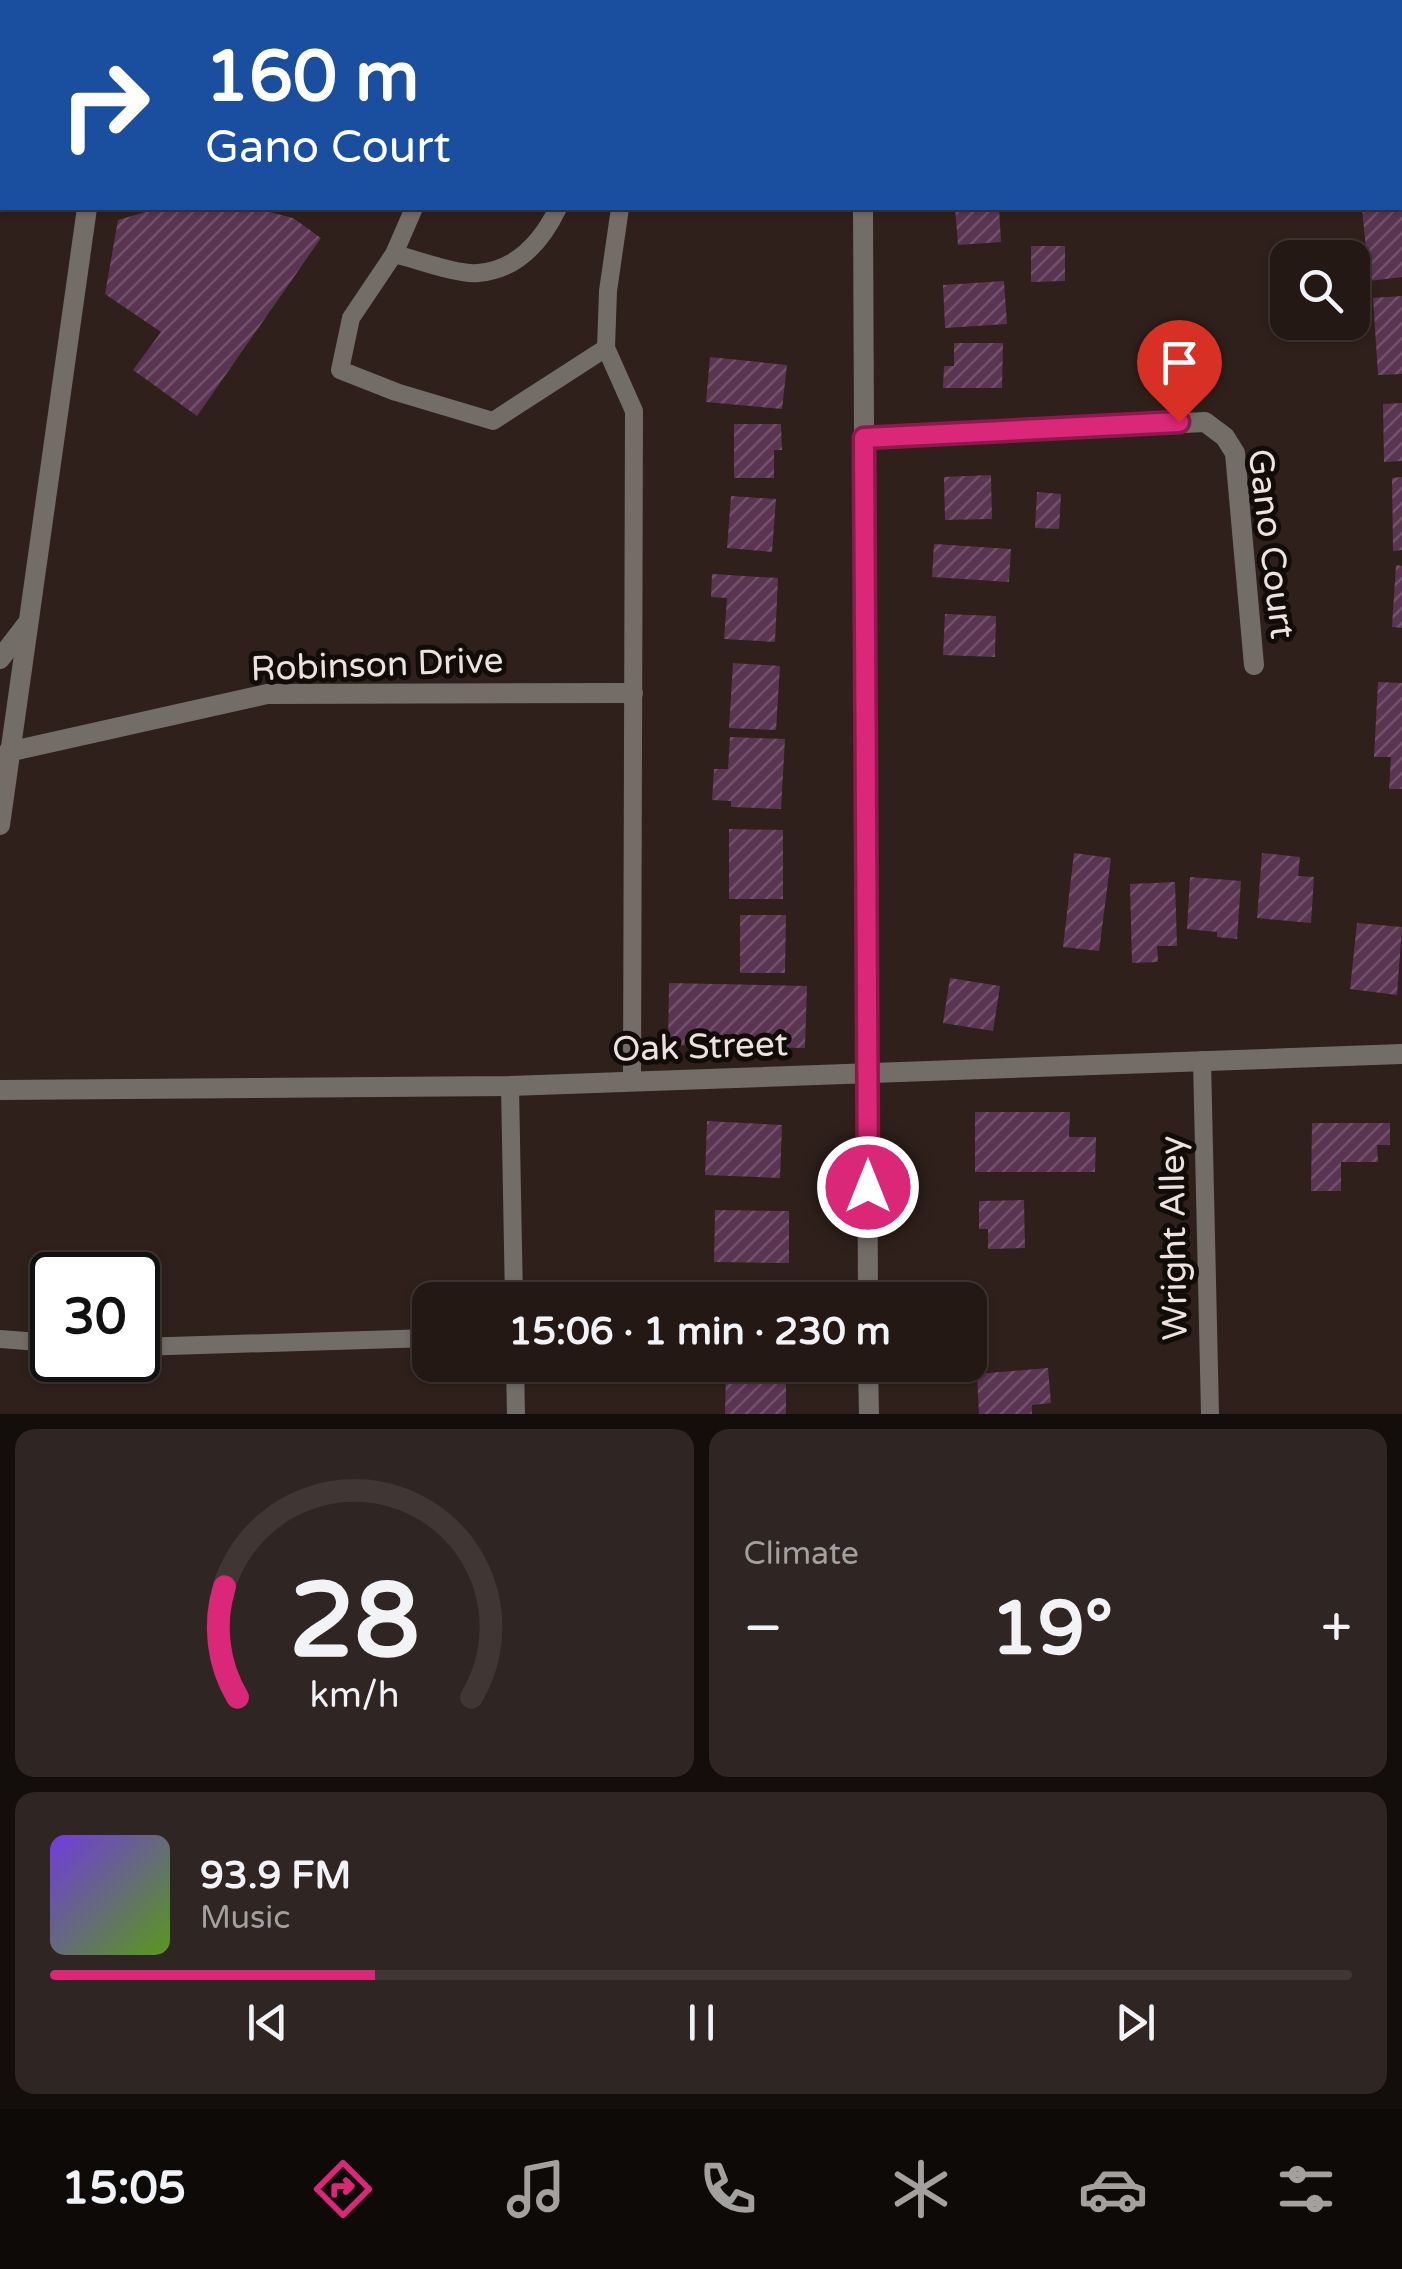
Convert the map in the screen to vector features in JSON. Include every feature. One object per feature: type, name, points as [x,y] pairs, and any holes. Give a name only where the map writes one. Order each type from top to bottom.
[{"type":"street","points":[[0,826],[87,210]]},
{"type":"street","points":[[863,210],[868,1282]]},
{"type":"street","name":"Gano Court","points":[[864,438],[1205,422],[1226,438],[1234,453],[1254,666]]},
{"type":"street","points":[[0,660],[27,625]]},
{"type":"street","name":"Robinson Drive","points":[[8,752],[267,694],[633,694]]},
{"type":"street","name":"Oak Street","points":[[0,1090],[510,1086],[1402,1054]]},
{"type":"street","points":[[868,1382],[868,1414]]},
{"type":"lane","points":[[413,210],[394,254],[351,318],[340,370],[493,422],[606,348]]},
{"type":"lane","points":[[394,254],[475,274],[513,264],[546,233],[557,210]]},
{"type":"lane","points":[[620,210],[608,291],[606,348],[634,411],[632,1082]]},
{"type":"lane","name":"Wright Alley","points":[[1202,1060],[1210,1414]]},
{"type":"lane","points":[[510,1086],[514,1282]]},
{"type":"lane","points":[[0,1339],[30,1341]]},
{"type":"lane","points":[[160,1346],[412,1339]]},
{"type":"lane","points":[[515,1382],[516,1414]]},
{"type":"building","points":[[152,210],[263,210],[293,218],[321,238],[197,416],[133,370],[161,332],[105,294],[118,220]]},
{"type":"building","points":[[955,210],[999,210],[1001,242],[958,245]]},
{"type":"building","points":[[1362,210],[1402,210],[1402,277],[1370,281],[1370,240],[1365,240]]},
{"type":"building","points":[[1031,246],[1065,246],[1065,281],[1031,282]]},
{"type":"building","points":[[1004,281],[1007,324],[945,328],[943,285]]},
{"type":"building","points":[[1402,296],[1402,374],[1378,375],[1373,298]]},
{"type":"building","points":[[954,343],[1003,343],[1002,388],[943,388],[944,366],[954,366]]},
{"type":"building","points":[[710,357],[787,365],[782,409],[706,402]]},
{"type":"building","points":[[1402,403],[1402,461],[1384,462],[1383,404]]},
{"type":"building","points":[[734,424],[781,424],[782,450],[774,450],[774,478],[734,478]]},
{"type":"building","points":[[991,475],[992,519],[945,520],[944,477]]},
{"type":"building","points":[[1402,477],[1402,550],[1393,551],[1392,478]]},
{"type":"building","points":[[1037,492],[1061,494],[1059,529],[1035,528]]},
{"type":"building","points":[[731,496],[776,499],[772,552],[727,548]]},
{"type":"building","points":[[934,544],[1011,549],[1009,582],[932,577]]},
{"type":"building","points":[[1396,565],[1402,566],[1402,628],[1392,627]]},
{"type":"building","points":[[712,574],[778,578],[775,642],[724,639],[727,598],[711,597]]},
{"type":"building","points":[[945,614],[996,616],[995,657],[943,655]]},
{"type":"building","points":[[733,663],[780,666],[776,730],[729,728]]},
{"type":"building","points":[[1378,682],[1402,683],[1402,789],[1389,789],[1391,757],[1374,757]]},
{"type":"building","points":[[730,737],[785,739],[781,809],[731,807],[731,801],[712,800],[714,769],[728,769]]},
{"type":"building","points":[[729,829],[783,830],[783,899],[729,899]]},
{"type":"building","points":[[1074,853],[1111,858],[1099,951],[1063,947]]},
{"type":"building","points":[[1262,853],[1300,857],[1298,876],[1314,877],[1311,923],[1257,918]]},
{"type":"building","points":[[1190,877],[1241,881],[1237,939],[1187,929]]},
{"type":"building","points":[[1175,882],[1177,946],[1157,946],[1158,962],[1132,963],[1130,884]]},
{"type":"building","points":[[740,915],[786,915],[785,973],[740,973]]},
{"type":"building","points":[[1357,923],[1402,927],[1397,995],[1350,989]]},
{"type":"building","points":[[950,978],[1000,986],[993,1031],[943,1023]]},
{"type":"building","points":[[669,983],[807,986],[805,1048],[668,1045]]},
{"type":"building","points":[[975,1112],[1070,1112],[1069,1137],[1096,1137],[1095,1172],[975,1172]]},
{"type":"building","points":[[707,1121],[782,1125],[780,1178],[705,1175]]},
{"type":"building","points":[[1312,1123],[1390,1123],[1390,1145],[1377,1145],[1378,1162],[1341,1162],[1341,1191],[1311,1191]]},
{"type":"building","points":[[1024,1200],[1025,1248],[988,1249],[988,1229],[979,1229],[979,1201]]},
{"type":"building","points":[[715,1210],[789,1211],[789,1263],[714,1262]]},
{"type":"building","points":[[1048,1368],[1051,1403],[1032,1405],[1032,1414],[979,1414],[977,1382],[987,1382],[987,1373]]},
{"type":"building","points":[[726,1382],[786,1382],[786,1414],[725,1414]]},
{"type":"route","points":[[868,1187],[864,438],[1179,422]]}]
